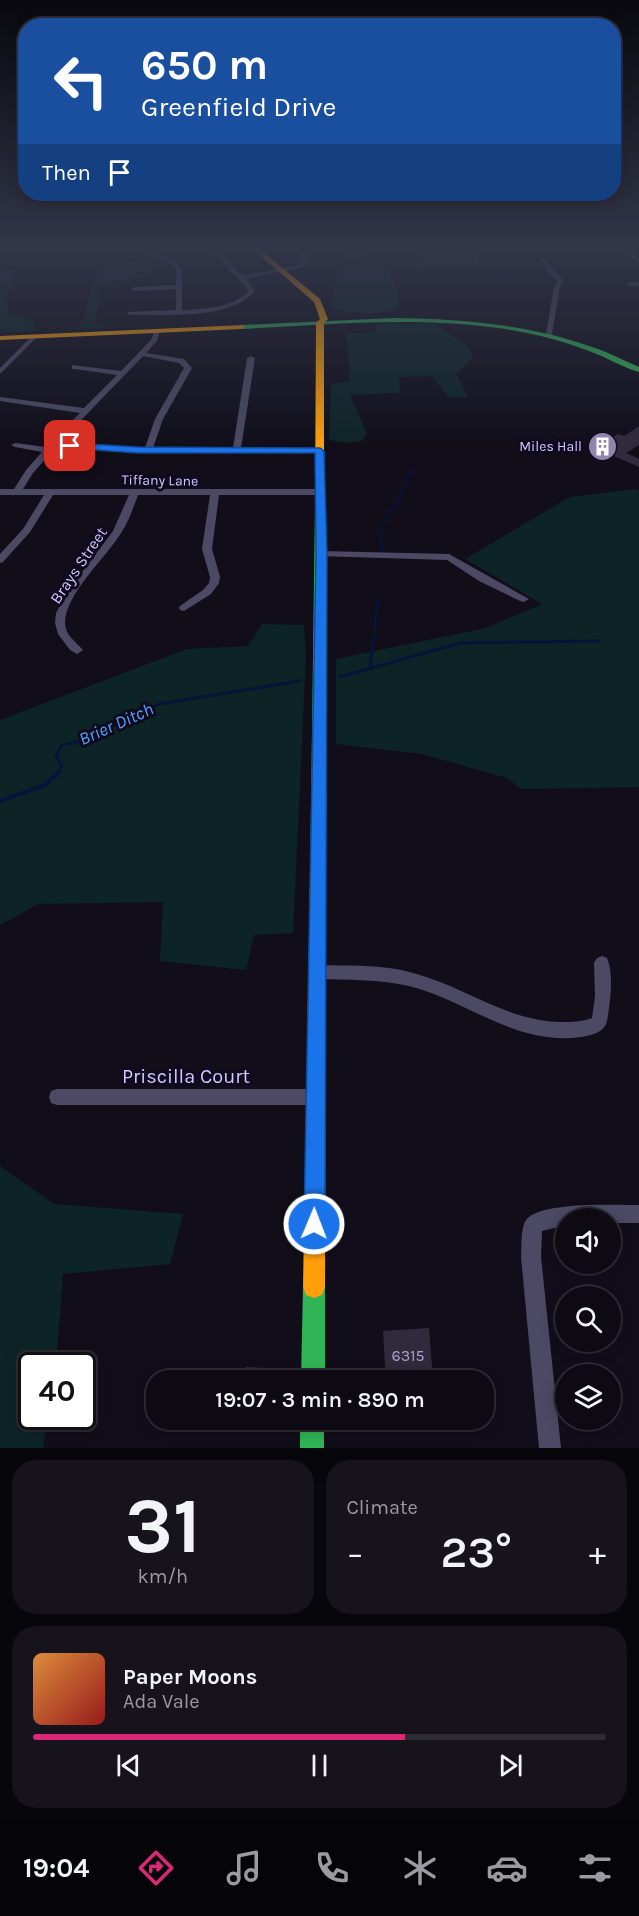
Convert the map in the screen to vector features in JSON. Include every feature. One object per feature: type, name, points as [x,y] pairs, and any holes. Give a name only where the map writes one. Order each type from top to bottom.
[{"type":"street","points":[[130,314],[153,313]]},
{"type":"street","points":[[313,1370],[321,554],[320,324],[324,319],[321,313]]},
{"type":"street","points":[[549,334],[553,313]]},
{"type":"street","points":[[0,338],[453,320],[498,324],[549,334],[601,351],[639,370]]},
{"type":"street","points":[[17,492],[28,472],[156,339],[157,331]]},
{"type":"street","points":[[0,372],[35,336]]},
{"type":"street","points":[[141,354],[181,361],[188,368],[159,418],[148,450]]},
{"type":"street","points":[[237,449],[251,358]]},
{"type":"street","points":[[75,367],[122,373]]},
{"type":"street","points":[[0,399],[86,411]]},
{"type":"street","points":[[15,445],[148,450],[320,451]]},
{"type":"street","name":"Tiffany Lane","points":[[0,492],[215,494],[319,492]]},
{"type":"street","points":[[0,560],[27,530],[50,492]]},
{"type":"street","name":"Brays Street","points":[[77,650],[65,638],[60,625],[63,611],[77,587],[121,527],[134,493]]},
{"type":"street","points":[[184,608],[207,592],[214,583],[215,577],[207,549],[215,494]]},
{"type":"street","points":[[321,554],[448,557],[483,579],[525,599]]},
{"type":"street","points":[[317,972],[375,974],[410,979],[433,985],[523,1027],[564,1030],[590,1028],[599,1022],[603,996],[602,963]]},
{"type":"street","name":"Priscilla Court","points":[[57,1097],[315,1097]]},
{"type":"street","points":[[550,1448],[531,1257],[533,1226],[540,1220],[556,1217],[639,1214]]},
{"type":"street","points":[[312,1430],[312,1448]]},
{"type":"green space","points":[[0,313],[7,313],[35,322],[34,327],[40,331],[0,333]]},
{"type":"green space","points":[[97,313],[94,323],[111,328],[77,329],[85,314]]},
{"type":"green space","points":[[375,324],[435,324],[464,343],[471,352],[472,359],[456,374],[468,397],[449,398],[432,376],[399,377],[400,393],[350,395],[367,434],[361,441],[346,443],[329,440],[331,384],[350,381],[346,333],[376,332]]},
{"type":"green space","points":[[635,489],[639,491],[639,787],[521,789],[507,778],[422,754],[336,744],[336,659],[486,628],[542,604],[465,559],[570,497]]},
{"type":"green space","points":[[262,624],[304,625],[306,656],[293,933],[254,935],[246,970],[160,961],[163,902],[38,904],[0,925],[0,720],[187,649],[248,646]]},
{"type":"green space","points":[[0,1166],[54,1204],[183,1214],[170,1264],[63,1274],[57,1352],[18,1352],[18,1430],[46,1430],[43,1448],[0,1448]]},
{"type":"building","name":"Miles Hall","points":[[639,426],[639,445],[626,453],[639,459],[639,467],[595,448],[618,434],[624,436]]},
{"type":"building","points":[[429,1328],[432,1370],[385,1370],[383,1331]]},
{"type":"building","points":[[246,1367],[265,1368],[265,1370],[246,1370]]},
{"type":"waterway","points":[[382,548],[381,528],[399,499],[412,467]]},
{"type":"waterway","points":[[370,668],[378,601]]},
{"type":"waterway","name":"Brier Ditch","points":[[339,677],[461,643],[599,641]]},
{"type":"waterway","name":"Brier Ditch","points":[[59,772],[62,766],[56,756],[62,745],[88,740],[100,729],[116,725],[159,704],[300,681]]},
{"type":"waterway","name":"Brier Ditch","points":[[0,801],[45,785],[59,772]]},
{"type":"traffic: fast","points":[[241,327],[394,320],[493,325],[542,334],[591,349],[639,370]]},
{"type":"traffic: fast","points":[[318,880],[320,506]]},
{"type":"traffic: fast","points":[[313,1370],[314,1287]]},
{"type":"traffic: fast","points":[[312,1430],[312,1448]]},
{"type":"traffic: slow","points":[[320,506],[320,323],[324,319],[322,313]]},
{"type":"traffic: slow","points":[[0,338],[241,327]]},
{"type":"traffic: slow","points":[[314,1287],[318,880]]},
{"type":"place","name":"Miles Hall","points":[[603,446]]},
{"type":"route","points":[[70,446],[138,450],[320,451],[314,1224]]}]
